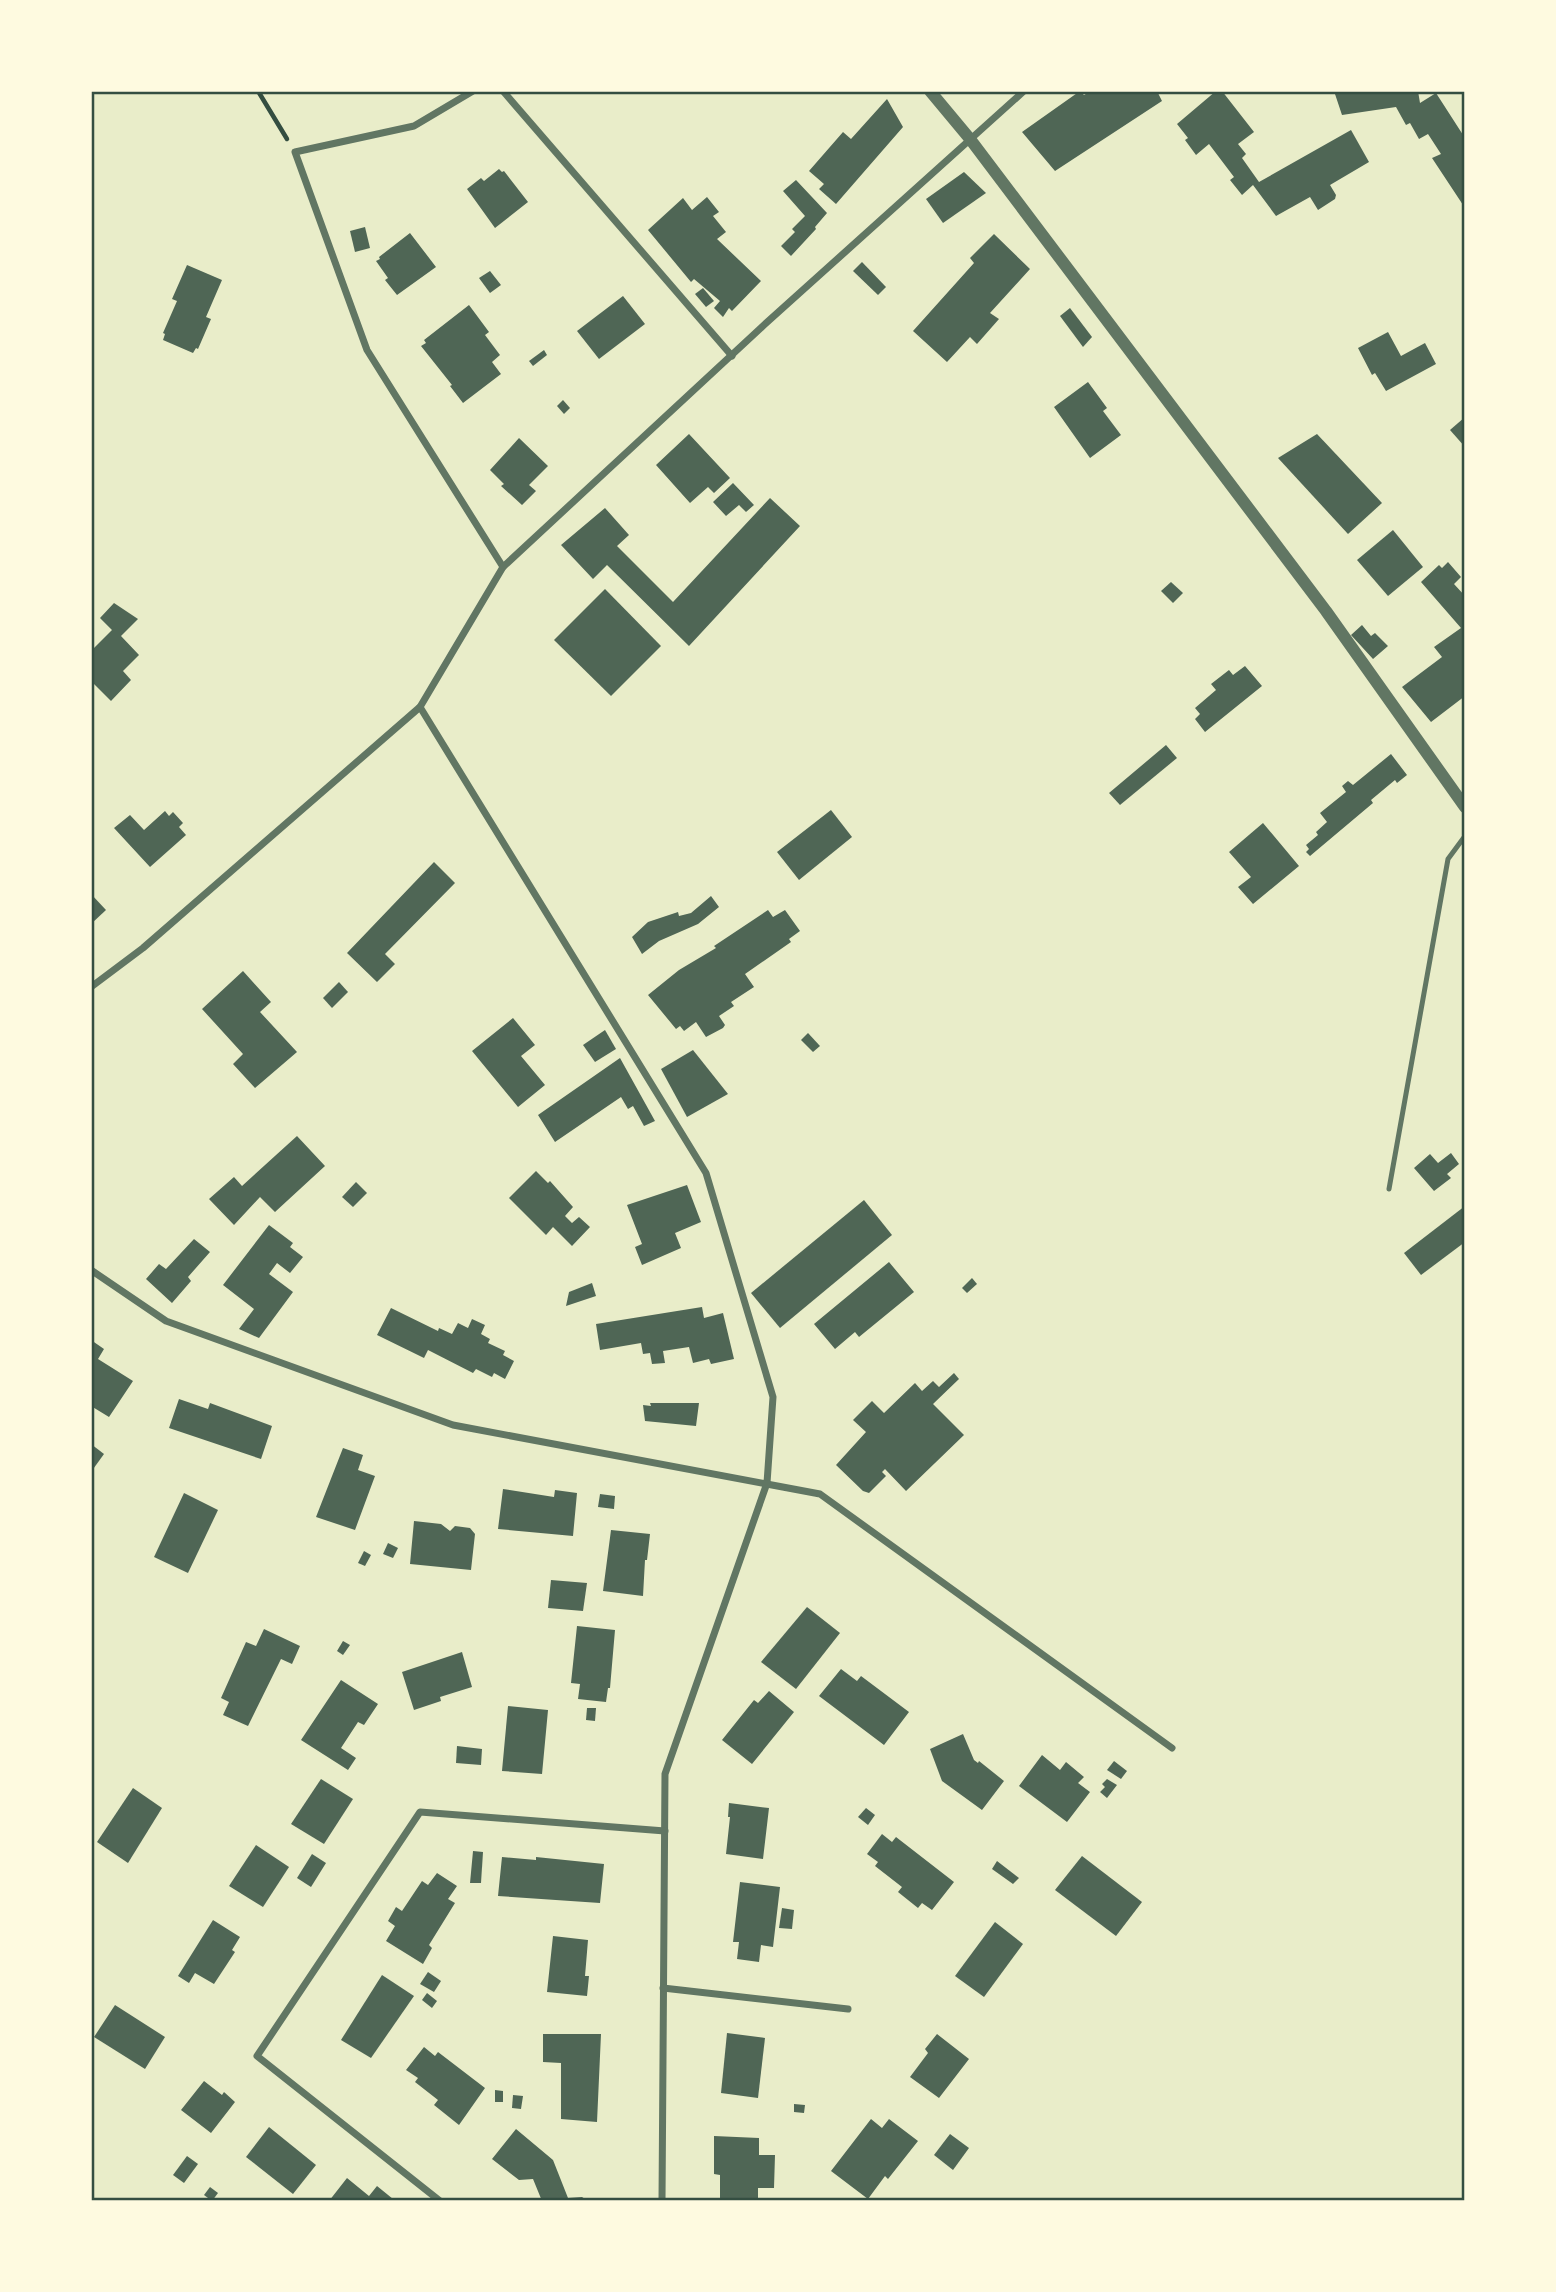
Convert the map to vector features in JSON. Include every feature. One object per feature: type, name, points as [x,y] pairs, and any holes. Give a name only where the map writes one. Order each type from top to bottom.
[{"type":"street","points":[[473,91],[414,126],[295,152],[366,351],[503,567]]},
{"type":"street","points":[[503,91],[733,356]]},
{"type":"street","points":[[930,91],[970,139],[1326,611],[1465,807]]},
{"type":"street","points":[[91,987],[143,948],[420,707],[503,567],[1024,91]]},
{"type":"street","points":[[420,707],[706,1173],[773,1397],[767,1483],[665,1774],[662,2201]]},
{"type":"street","points":[[91,1270],[166,1321],[453,1425],[820,1494],[1172,1748]]},
{"type":"street","points":[[440,2201],[257,2056],[420,1812],[665,1831]]},
{"type":"street","points":[[663,1988],[848,2009]]},
{"type":"lane","points":[[1389,1189],[1448,859],[1465,836]]},
{"type":"path","points":[[258,91],[295,152]]},
{"type":"building","points":[[1080,91],[1084,95],[1091,91],[1157,91],[1162,101],[1055,171],[1022,132]]},
{"type":"building","points":[[1216,91],[1222,91],[1254,132],[1238,144],[1246,154],[1242,158],[1259,182],[1351,130],[1369,162],[1330,185],[1336,195],[1335,199],[1318,210],[1310,197],[1276,216],[1253,185],[1242,195],[1230,180],[1234,177],[1209,144],[1196,155],[1177,124]]},
{"type":"building","points":[[1334,91],[1418,91],[1420,103],[1436,93],[1465,138],[1465,208],[1432,158],[1441,154],[1428,134],[1419,139],[1410,123],[1406,125],[1396,107],[1342,115]]},
{"type":"building","points":[[887,99],[903,127],[836,204],[819,189],[824,184],[809,171],[843,132],[851,139]]},
{"type":"building","points":[[499,169],[504,171],[528,202],[495,228],[467,189],[481,178],[484,181]]},
{"type":"building","points":[[964,172],[986,193],[943,223],[926,199]]},
{"type":"building","points":[[796,180],[827,213],[791,256],[781,246],[795,232],[792,229],[805,216],[783,191]]},
{"type":"building","points":[[707,197],[719,212],[713,216],[726,232],[717,239],[761,281],[732,311],[729,308],[723,317],[714,308],[720,301],[694,279],[691,282],[648,230],[683,198],[692,210]]},
{"type":"building","points":[[365,227],[370,248],[355,252],[350,231]]},
{"type":"building","points":[[410,233],[436,267],[397,295],[385,280],[388,278],[376,261]]},
{"type":"building","points":[[994,234],[1030,269],[990,313],[999,319],[977,344],[970,337],[947,362],[913,331],[974,263],[970,258]]},
{"type":"building","points":[[862,262],[886,287],[878,295],[853,271]]},
{"type":"building","points":[[187,265],[222,280],[206,317],[211,319],[198,349],[193,353],[163,340],[163,333],[177,301],[172,299]]},
{"type":"building","points":[[490,271],[501,285],[490,293],[479,278]]},
{"type":"building","points":[[703,288],[714,301],[706,307],[695,294]]},
{"type":"building","points":[[623,296],[645,324],[599,359],[577,331]]},
{"type":"building","points":[[469,305],[489,332],[485,335],[500,355],[492,362],[501,374],[463,403],[421,346],[426,343],[424,340]]},
{"type":"building","points":[[1070,308],[1092,337],[1083,347],[1060,316]]},
{"type":"building","points":[[1388,332],[1401,356],[1425,343],[1436,364],[1386,391],[1375,373],[1372,375],[1358,348]]},
{"type":"building","points":[[544,350],[547,355],[533,366],[529,361]]},
{"type":"building","points":[[1088,382],[1107,408],[1103,411],[1121,435],[1090,458],[1054,407]]},
{"type":"building","points":[[563,400],[570,408],[564,414],[557,406]]},
{"type":"building","points":[[1465,417],[1465,447],[1450,430]]},
{"type":"building","points":[[689,434],[730,478],[714,493],[708,487],[690,503],[656,465]]},
{"type":"building","points":[[1317,434],[1382,503],[1348,534],[1278,458]]},
{"type":"building","points":[[519,438],[548,466],[529,485],[536,491],[522,505],[501,486],[504,484],[490,470]]},
{"type":"building","points":[[733,483],[754,505],[746,512],[739,505],[726,516],[713,502]]},
{"type":"building","points":[[770,498],[800,526],[689,646],[607,565],[593,579],[561,545],[605,508],[629,535],[617,546],[673,602]]},
{"type":"building","points":[[1393,530],[1423,567],[1388,596],[1357,560]]},
{"type":"building","points":[[1448,562],[1461,577],[1454,584],[1465,596],[1465,696],[1431,722],[1402,687],[1442,657],[1434,647],[1461,628],[1421,582],[1439,565],[1442,568]]},
{"type":"building","points":[[1171,582],[1183,593],[1173,603],[1161,591]]},
{"type":"building","points":[[605,589],[661,646],[611,696],[554,640]]},
{"type":"building","points":[[114,603],[138,619],[121,636],[139,655],[123,671],[131,680],[111,701],[91,681],[91,651],[112,630],[100,618]]},
{"type":"building","points":[[1362,625],[1371,636],[1375,633],[1388,646],[1373,659],[1351,635]]},
{"type":"building","points":[[1245,666],[1262,686],[1205,732],[1195,719],[1200,714],[1195,708],[1216,690],[1211,684],[1229,670],[1233,675]]},
{"type":"building","points":[[1166,745],[1177,758],[1120,805],[1109,793]]},
{"type":"building","points":[[1391,754],[1407,775],[1397,783],[1395,780],[1371,800],[1373,803],[1310,856],[1306,852],[1309,849],[1306,845],[1318,835],[1316,832],[1327,822],[1320,813],[1346,792],[1342,786],[1348,781],[1353,785]]},
{"type":"building","points":[[831,810],[852,837],[799,880],[777,852]]},
{"type":"building","points":[[165,811],[169,816],[173,812],[183,823],[179,827],[186,835],[150,867],[114,828],[130,815],[144,830]]},
{"type":"building","points":[[1263,823],[1299,866],[1253,904],[1238,887],[1251,877],[1229,852]]},
{"type":"building","points":[[434,862],[455,883],[385,954],[395,964],[377,982],[347,953]]},
{"type":"building","points":[[91,894],[106,910],[91,924]]},
{"type":"building","points":[[711,896],[719,907],[698,924],[659,941],[642,954],[632,937],[648,922],[678,912],[679,916],[691,913]]},
{"type":"building","points":[[768,910],[773,917],[785,910],[800,931],[789,939],[791,942],[745,974],[754,987],[731,1002],[734,1006],[719,1016],[725,1025],[723,1028],[706,1037],[696,1022],[684,1031],[680,1026],[676,1029],[648,995],[679,970],[716,948],[714,946]]},
{"type":"building","points":[[243,971],[271,1002],[260,1012],[297,1052],[255,1088],[233,1064],[243,1054],[202,1009]]},
{"type":"building","points":[[339,982],[348,992],[332,1008],[323,998]]},
{"type":"building","points":[[513,1018],[535,1045],[521,1056],[545,1085],[518,1107],[472,1051]]},
{"type":"building","points":[[605,1030],[616,1049],[595,1062],[583,1045]]},
{"type":"building","points":[[808,1033],[820,1046],[813,1052],[801,1040]]},
{"type":"building","points":[[693,1050],[728,1094],[687,1117],[661,1069]]},
{"type":"building","points":[[620,1058],[655,1121],[644,1126],[633,1106],[628,1109],[621,1097],[555,1142],[538,1115]]},
{"type":"building","points":[[297,1136],[325,1166],[275,1212],[260,1197],[234,1225],[209,1199],[234,1177],[242,1186]]},
{"type":"building","points":[[1451,1153],[1459,1164],[1447,1174],[1451,1178],[1434,1191],[1414,1168],[1430,1154],[1438,1163]]},
{"type":"building","points":[[536,1171],[548,1183],[550,1181],[573,1207],[565,1216],[572,1223],[579,1217],[590,1227],[572,1246],[553,1227],[546,1235],[509,1198]]},
{"type":"building","points":[[356,1182],[367,1193],[353,1207],[342,1197]]},
{"type":"building","points":[[687,1185],[701,1222],[675,1233],[681,1248],[642,1265],[635,1247],[642,1244],[627,1205]]},
{"type":"building","points":[[864,1200],[892,1235],[780,1328],[751,1293]]},
{"type":"building","points":[[1465,1206],[1465,1242],[1421,1275],[1404,1253]]},
{"type":"building","points":[[269,1225],[293,1243],[290,1247],[303,1257],[290,1273],[277,1263],[269,1274],[293,1292],[259,1338],[239,1329],[254,1309],[223,1285]]},
{"type":"building","points":[[194,1239],[210,1252],[188,1277],[191,1281],[172,1303],[146,1279],[159,1264],[166,1269]]},
{"type":"building","points":[[889,1262],[914,1292],[859,1337],[855,1332],[835,1349],[814,1324]]},
{"type":"building","points":[[972,1278],[977,1284],[967,1293],[962,1288]]},
{"type":"building","points":[[592,1283],[596,1296],[566,1306],[569,1292]]},
{"type":"building","points":[[702,1307],[704,1318],[723,1313],[734,1359],[711,1364],[709,1359],[693,1363],[689,1347],[663,1351],[665,1363],[652,1364],[650,1353],[643,1354],[641,1343],[600,1350],[596,1324]]},
{"type":"building","points":[[391,1308],[438,1331],[439,1328],[452,1334],[458,1323],[468,1328],[472,1319],[485,1325],[481,1334],[490,1339],[488,1343],[505,1351],[503,1355],[514,1361],[505,1379],[494,1373],[492,1377],[476,1369],[473,1373],[428,1350],[424,1358],[377,1335]]},
{"type":"building","points":[[91,1340],[104,1349],[98,1359],[133,1381],[109,1417],[91,1406]]},
{"type":"building","points":[[954,1373],[959,1379],[933,1404],[964,1435],[906,1491],[885,1469],[882,1472],[886,1476],[869,1493],[863,1491],[836,1465],[866,1432],[853,1420],[872,1401],[884,1413],[915,1383],[922,1391],[933,1381],[939,1387]]},
{"type":"building","points":[[179,1399],[208,1409],[210,1403],[272,1426],[261,1459],[169,1428]]},
{"type":"building","points":[[650,1403],[699,1403],[696,1426],[645,1421],[643,1405],[651,1406]]},
{"type":"building","points":[[91,1444],[104,1454],[91,1472]]},
{"type":"building","points":[[343,1448],[363,1455],[358,1470],[375,1476],[355,1530],[316,1517]]},
{"type":"building","points":[[503,1489],[554,1497],[555,1490],[577,1493],[573,1536],[498,1529]]},
{"type":"building","points":[[184,1493],[218,1510],[188,1573],[154,1557]]},
{"type":"building","points":[[600,1494],[615,1496],[614,1509],[598,1507]]},
{"type":"building","points":[[414,1521],[441,1524],[450,1531],[455,1526],[470,1528],[475,1534],[471,1570],[410,1564]]},
{"type":"building","points":[[611,1530],[650,1534],[643,1596],[603,1591]]},
{"type":"building","points":[[388,1543],[398,1548],[393,1558],[383,1554]]},
{"type":"building","points":[[364,1551],[371,1555],[365,1566],[358,1563]]},
{"type":"building","points":[[551,1580],[587,1583],[583,1611],[548,1608]]},
{"type":"building","points":[[807,1607],[840,1633],[796,1689],[761,1662]]},
{"type":"building","points":[[577,1626],[615,1630],[610,1688],[606,1702],[578,1699],[580,1684],[571,1683]]},
{"type":"building","points":[[264,1629],[300,1646],[292,1664],[281,1659],[248,1726],[223,1715],[229,1702],[221,1698],[246,1642],[256,1646]]},
{"type":"building","points":[[343,1641],[350,1645],[343,1655],[337,1651]]},
{"type":"building","points":[[462,1652],[472,1687],[440,1697],[441,1701],[414,1710],[402,1672]]},
{"type":"building","points":[[841,1669],[857,1681],[861,1676],[909,1712],[884,1745],[819,1696]]},
{"type":"building","points":[[341,1680],[378,1704],[364,1725],[358,1722],[341,1748],[356,1758],[348,1770],[301,1740]]},
{"type":"building","points":[[769,1691],[794,1712],[752,1764],[722,1740],[754,1700],[758,1703]]},
{"type":"building","points":[[508,1706],[548,1710],[542,1774],[502,1771]]},
{"type":"building","points":[[587,1708],[596,1708],[595,1721],[586,1720]]},
{"type":"building","points":[[963,1734],[974,1760],[1004,1781],[982,1810],[942,1781],[930,1749]]},
{"type":"building","points":[[457,1746],[482,1749],[481,1765],[456,1763]]},
{"type":"building","points":[[1042,1755],[1060,1770],[1066,1762],[1084,1777],[1078,1783],[1090,1792],[1067,1822],[1019,1786]]},
{"type":"building","points":[[1114,1761],[1127,1771],[1121,1779],[1107,1770]]},
{"type":"building","points":[[321,1779],[353,1799],[324,1844],[291,1824]]},
{"type":"building","points":[[1107,1779],[1117,1785],[1107,1798],[1100,1792]]},
{"type":"building","points":[[133,1788],[162,1808],[128,1863],[97,1842]]},
{"type":"building","points":[[729,1803],[769,1808],[763,1859],[726,1854]]},
{"type":"building","points":[[866,1808],[875,1815],[868,1825],[858,1817]]},
{"type":"building","points":[[882,1834],[892,1842],[896,1837],[954,1882],[932,1910],[922,1903],[918,1908],[898,1892],[902,1887],[875,1866],[878,1862],[867,1854]]},
{"type":"building","points":[[256,1845],[289,1867],[263,1907],[229,1886]]},
{"type":"building","points":[[473,1851],[483,1852],[481,1883],[470,1883]]},
{"type":"building","points":[[312,1854],[326,1863],[311,1887],[297,1878]]},
{"type":"building","points":[[1082,1856],[1142,1902],[1116,1936],[1055,1890]]},
{"type":"building","points":[[502,1857],[536,1860],[536,1857],[604,1864],[600,1903],[498,1896]]},
{"type":"building","points":[[997,1861],[1019,1878],[1013,1884],[992,1869]]},
{"type":"building","points":[[437,1873],[457,1886],[448,1899],[455,1903],[429,1945],[432,1948],[423,1964],[386,1941],[395,1926],[388,1921],[396,1907],[402,1911],[422,1881],[428,1885]]},
{"type":"building","points":[[740,1882],[780,1887],[773,1947],[761,1945],[759,1962],[737,1959],[739,1942],[733,1942]]},
{"type":"building","points":[[782,1908],[794,1910],[792,1929],[779,1928]]},
{"type":"building","points":[[213,1920],[240,1937],[232,1950],[235,1952],[214,1984],[195,1973],[189,1983],[178,1976]]},
{"type":"building","points":[[995,1922],[1023,1944],[984,1997],[955,1976]]},
{"type":"building","points":[[553,1936],[588,1940],[585,1976],[589,1976],[587,1996],[547,1992]]},
{"type":"building","points":[[428,1972],[441,1981],[434,1992],[420,1984]]},
{"type":"building","points":[[382,1975],[414,1996],[371,2058],[341,2040]]},
{"type":"building","points":[[427,1993],[437,2001],[432,2008],[422,2000]]},
{"type":"building","points":[[115,2005],[165,2037],[145,2069],[94,2037]]},
{"type":"building","points":[[727,2033],[765,2038],[758,2098],[721,2093]]},
{"type":"building","points":[[543,2034],[601,2034],[597,2122],[561,2119],[561,2063],[543,2062]]},
{"type":"building","points":[[937,2034],[969,2059],[939,2098],[910,2077],[928,2053],[925,2049]]},
{"type":"building","points":[[424,2047],[435,2056],[438,2052],[485,2088],[459,2125],[434,2105],[438,2100],[415,2082],[418,2078],[406,2070]]},
{"type":"building","points":[[204,2081],[222,2095],[224,2092],[235,2102],[211,2133],[181,2110]]},
{"type":"building","points":[[495,2090],[503,2091],[503,2102],[495,2102]]},
{"type":"building","points":[[513,2095],[523,2096],[521,2109],[512,2108]]},
{"type":"building","points":[[794,2104],[805,2105],[804,2113],[794,2112]]},
{"type":"building","points":[[871,2119],[882,2128],[889,2119],[918,2141],[888,2179],[885,2176],[868,2199],[831,2171]]},
{"type":"building","points":[[269,2127],[316,2165],[293,2194],[246,2157]]},
{"type":"building","points":[[516,2129],[553,2160],[568,2198],[582,2197],[588,2201],[542,2201],[533,2179],[519,2180],[492,2159]]},
{"type":"building","points":[[950,2134],[969,2148],[953,2170],[934,2155]]},
{"type":"building","points":[[714,2136],[759,2138],[759,2155],[775,2155],[774,2188],[758,2188],[758,2201],[720,2201],[720,2175],[714,2174]]},
{"type":"building","points":[[187,2156],[198,2164],[184,2183],[173,2175]]},
{"type":"building","points":[[347,2178],[369,2196],[377,2186],[393,2199],[329,2201]]},
{"type":"building","points":[[210,2187],[218,2193],[212,2201],[204,2195]]}]
